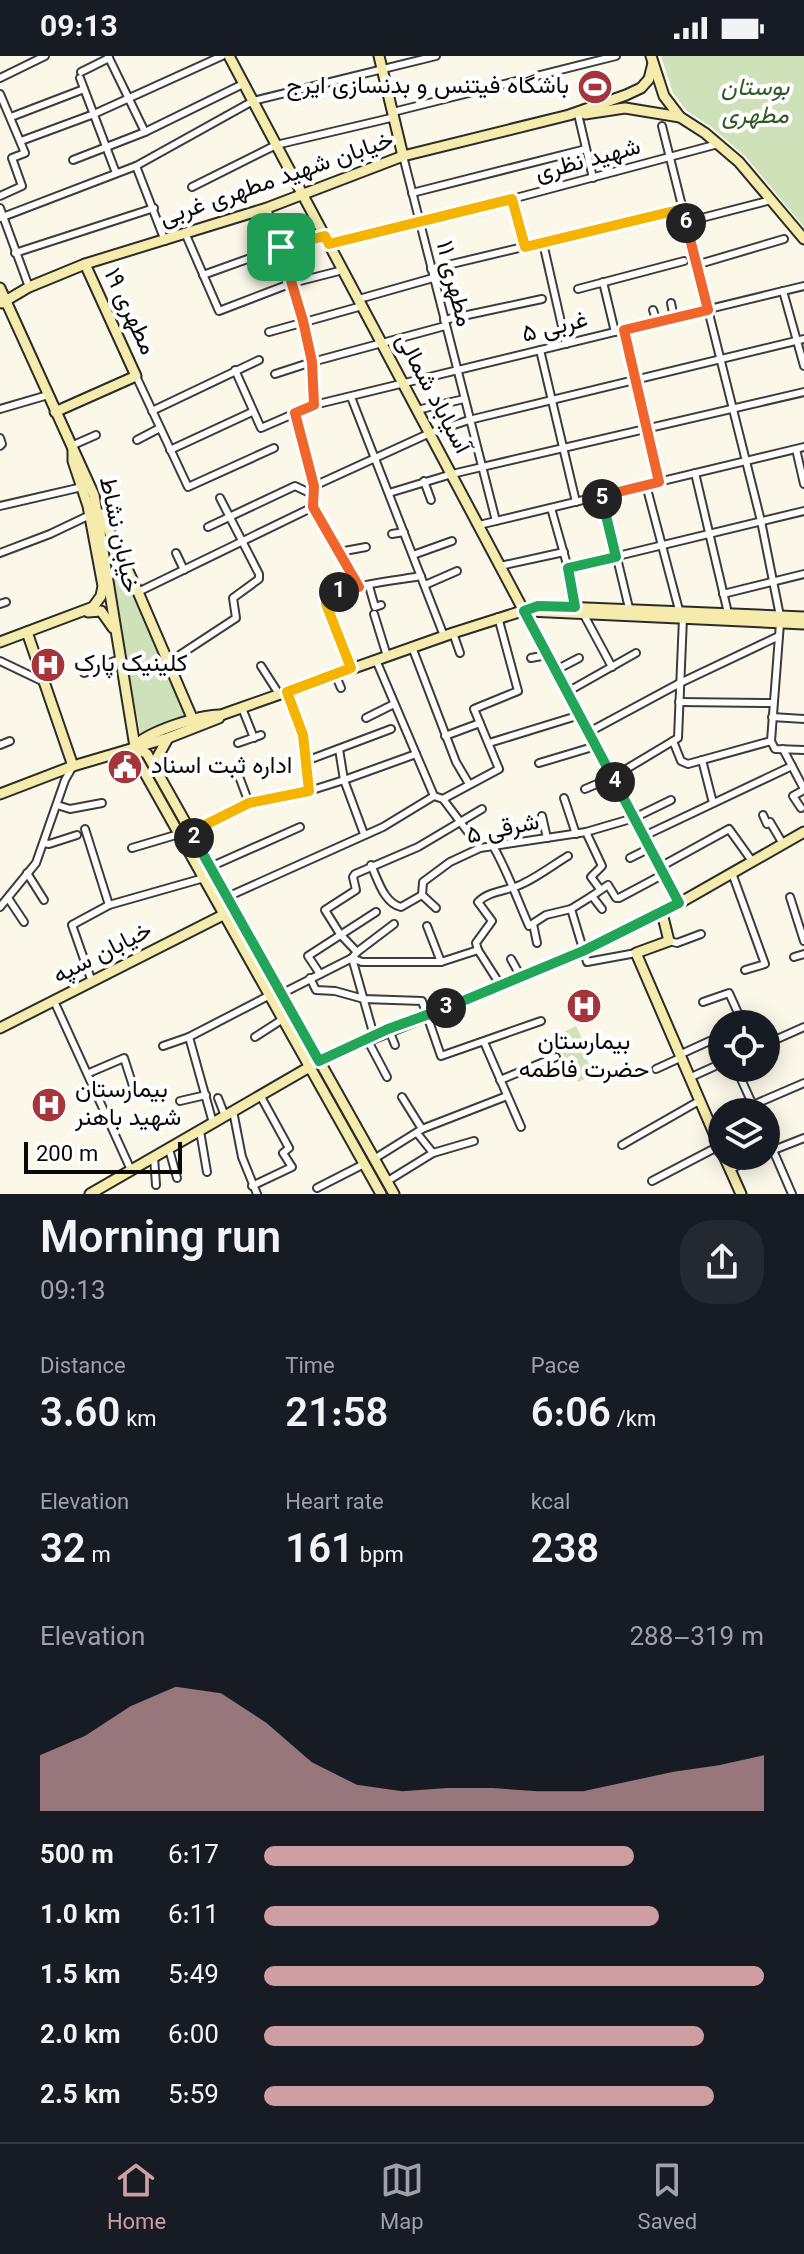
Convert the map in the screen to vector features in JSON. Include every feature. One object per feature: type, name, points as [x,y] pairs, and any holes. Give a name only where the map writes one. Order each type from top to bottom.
[{"type":"main road","name":"آسیاباد شمالی","points":[[229,56],[679,903]]},
{"type":"main road","points":[[379,56],[403,156]]},
{"type":"main road","points":[[574,115],[641,88],[649,79],[652,60]]},
{"type":"main road","points":[[652,60],[664,96],[680,117],[739,162],[800,235],[804,245]]},
{"type":"main road","points":[[574,115],[631,108],[635,102],[632,96],[626,95]]},
{"type":"main road","points":[[625,108],[680,117]]},
{"type":"main road","name":"خیابان شهید مطهری غربی","points":[[1,302],[85,264],[267,208],[403,156],[574,115]]},
{"type":"main road","name":"مطهری ۱۹","points":[[85,264],[136,376]]},
{"type":"main road","name":"خیابان نشاط","points":[[0,288],[1,302],[79,458],[96,504],[137,759],[283,1019],[314,1064]]},
{"type":"main road","points":[[55,412],[136,376]]},
{"type":"main road","points":[[0,642],[93,607],[101,596],[103,586],[90,515],[73,461],[72,448]]},
{"type":"main road","points":[[96,504],[193,720]]},
{"type":"main road","points":[[135,746],[142,738],[193,720],[221,715],[498,617],[538,606],[629,608],[780,619],[804,617]]},
{"type":"main road","points":[[77,614],[101,611],[117,636]]},
{"type":"main road","points":[[524,611],[584,615],[728,613],[804,624]]},
{"type":"main road","points":[[27,632],[73,766]]},
{"type":"main road","points":[[0,794],[73,766],[168,738],[218,719],[221,715]]},
{"type":"main road","points":[[158,774],[157,758],[168,738]]},
{"type":"main road","points":[[135,746],[147,754],[281,994],[314,1064],[369,1161],[394,1194]]},
{"type":"main road","points":[[90,1194],[314,1064],[388,1029],[583,951],[662,913],[804,832]]},
{"type":"main road","name":"خیابان سپه","points":[[0,1028],[234,910]]},
{"type":"main road","points":[[662,913],[669,941],[636,953],[708,1122]]},
{"type":"main road","points":[[369,1161],[381,1194]]},
{"type":"main road","points":[[730,1170],[738,1193]]},
{"type":"street","points":[[0,78],[45,56]]},
{"type":"street","points":[[21,141],[94,114],[222,56]]},
{"type":"street","points":[[1,218],[136,166],[253,101],[436,56]]},
{"type":"street","points":[[192,187],[276,145],[616,56]]},
{"type":"street","points":[[116,173],[81,75],[110,57],[145,132]]},
{"type":"street","points":[[73,160],[145,132],[243,84]]},
{"type":"street","points":[[0,114],[10,114],[84,89]]},
{"type":"street","points":[[0,94],[25,153],[12,158],[22,186],[0,196]]},
{"type":"street","points":[[574,115],[593,178]]},
{"type":"street","points":[[662,126],[774,581],[780,619],[771,741],[792,766],[804,790],[793,796],[801,808]]},
{"type":"street","name":"شهید نظری","points":[[203,275],[281,247],[419,221],[718,144]]},
{"type":"street","points":[[412,193],[586,149]]},
{"type":"street","name":"مطهری ۱۱","points":[[403,156],[496,521]]},
{"type":"street","points":[[136,166],[165,241]]},
{"type":"street","points":[[512,199],[525,247]]},
{"type":"street","points":[[686,222],[771,200]]},
{"type":"street","points":[[0,208],[1,218],[29,287]]},
{"type":"street","points":[[15,253],[154,208]]},
{"type":"street","points":[[267,208],[303,321],[312,362],[314,405]]},
{"type":"street","points":[[431,269],[682,209]]},
{"type":"street","points":[[186,235],[219,311],[292,283],[343,270]]},
{"type":"street","points":[[696,265],[784,239]]},
{"type":"street","points":[[543,243],[566,344]]},
{"type":"street","points":[[578,289],[684,261]]},
{"type":"street","points":[[269,332],[433,278]]},
{"type":"street","points":[[603,282],[615,332]]},
{"type":"street","name":"۵ غربی","points":[[403,383],[804,286]]},
{"type":"street","points":[[783,291],[801,340],[804,366]]},
{"type":"street","points":[[275,374],[445,323],[542,299]]},
{"type":"street","points":[[671,303],[674,318]]},
{"type":"street","points":[[653,310],[657,322]]},
{"type":"street","points":[[624,330],[659,482]]},
{"type":"street","points":[[314,486],[430,433],[469,420],[801,340]]},
{"type":"street","points":[[540,350],[576,502]]},
{"type":"street","points":[[152,411],[259,360]]},
{"type":"street","points":[[235,370],[261,428],[314,405],[403,383]]},
{"type":"street","points":[[136,376],[188,487],[274,448]]},
{"type":"street","points":[[389,493],[452,474],[804,392]]},
{"type":"street","points":[[0,409],[48,395]]},
{"type":"street","points":[[351,397],[421,576],[460,653]]},
{"type":"street","points":[[417,410],[464,399]]},
{"type":"street","points":[[170,450],[252,412]]},
{"type":"street","points":[[295,413],[314,486],[313,507],[359,587]]},
{"type":"street","points":[[137,440],[160,428]]},
{"type":"street","points":[[72,448],[96,435]]},
{"type":"street","points":[[0,438],[0,446]]},
{"type":"street","points":[[479,525],[800,448],[804,484]]},
{"type":"street","points":[[695,473],[728,613]]},
{"type":"street","points":[[424,481],[431,500]]},
{"type":"street","points":[[585,789],[613,777],[678,738],[681,614],[646,485]]},
{"type":"street","points":[[208,527],[295,486],[314,495]]},
{"type":"street","points":[[0,506],[82,487]]},
{"type":"street","points":[[602,496],[629,608]]},
{"type":"street","points":[[169,662],[237,616],[233,598],[260,576],[220,498]]},
{"type":"street","points":[[138,592],[313,507]]},
{"type":"street","points":[[551,508],[575,607]]},
{"type":"street","points":[[568,568],[804,511]]},
{"type":"street","points":[[0,553],[90,515]]},
{"type":"street","points":[[392,534],[404,532]]},
{"type":"street","points":[[413,555],[452,541]]},
{"type":"street","points":[[339,552],[366,547]]},
{"type":"street","points":[[500,566],[564,552]]},
{"type":"street","points":[[176,553],[184,570]]},
{"type":"street","points":[[425,585],[457,571]]},
{"type":"street","points":[[723,594],[804,574]]},
{"type":"street","points":[[351,668],[326,598],[359,587],[421,576]]},
{"type":"street","points":[[369,586],[375,607],[381,605]]},
{"type":"street","points":[[374,614],[387,656]]},
{"type":"street","points":[[584,615],[612,667]]},
{"type":"street","points":[[443,799],[499,769],[474,709],[518,691],[498,617]]},
{"type":"street","points":[[589,732],[680,683],[779,636]]},
{"type":"street","points":[[412,647],[445,736],[469,784]]},
{"type":"street","points":[[567,692],[636,653]]},
{"type":"street","points":[[531,658],[548,655]]},
{"type":"street","points":[[556,670],[579,658]]},
{"type":"street","points":[[84,673],[120,659]]},
{"type":"street","points":[[376,660],[434,796],[443,799],[480,848]]},
{"type":"street","points":[[0,661],[46,682]]},
{"type":"street","points":[[261,666],[283,693],[303,735],[309,791]]},
{"type":"street","points":[[335,674],[341,688]]},
{"type":"street","points":[[679,702],[773,703]]},
{"type":"street","points":[[366,718],[394,704]]},
{"type":"street","points":[[238,743],[258,736],[242,707]]},
{"type":"street","points":[[489,743],[580,715]]},
{"type":"street","points":[[772,717],[804,719]]},
{"type":"street","points":[[445,736],[480,723]]},
{"type":"street","points":[[306,761],[391,729]]},
{"type":"street","points":[[0,745],[10,741]]},
{"type":"street","points":[[673,741],[684,763],[771,741]]},
{"type":"street","points":[[539,763],[596,746]]},
{"type":"street","points":[[339,749],[344,780],[364,834]]},
{"type":"street","points":[[779,749],[804,750]]},
{"type":"street","points":[[191,832],[249,803],[309,791],[416,754]]},
{"type":"street","points":[[702,760],[713,803]]},
{"type":"street","points":[[24,922],[3,903],[36,863],[65,780],[73,766]]},
{"type":"street","points":[[644,836],[792,766]]},
{"type":"street","points":[[240,779],[249,803]]},
{"type":"street","points":[[227,897],[383,827],[434,796]]},
{"type":"street","points":[[564,798],[576,834]]},
{"type":"street","name":"شرقی ۵","points":[[371,865],[390,902],[401,907],[422,895],[423,882],[450,862],[480,848],[586,832],[634,818],[671,800]]},
{"type":"street","points":[[57,805],[70,809],[102,803]]},
{"type":"street","points":[[478,950],[441,962],[362,962],[354,955],[325,910],[356,890],[353,877],[371,865],[418,847],[482,809]]},
{"type":"street","points":[[763,815],[783,844]]},
{"type":"street","points":[[542,816],[547,838]]},
{"type":"street","points":[[507,826],[512,843]]},
{"type":"street","points":[[210,867],[300,827]]},
{"type":"street","points":[[85,829],[109,905]]},
{"type":"street","points":[[493,846],[507,870],[510,887],[529,926],[546,915],[571,909],[608,885],[617,898],[729,829],[752,861]]},
{"type":"street","points":[[586,832],[602,866],[591,877],[600,889]]},
{"type":"street","points":[[132,848],[179,834]]},
{"type":"street","points":[[44,843],[77,835]]},
{"type":"street","points":[[630,858],[650,848]]},
{"type":"street","points":[[501,986],[476,943],[492,921],[478,902],[510,887],[522,885],[568,856]]},
{"type":"street","points":[[27,873],[44,900]]},
{"type":"street","points":[[732,873],[765,964],[745,970]]},
{"type":"street","points":[[92,982],[72,925],[109,905],[204,878]]},
{"type":"street","points":[[422,895],[436,908]]},
{"type":"street","points":[[592,896],[602,909]]},
{"type":"street","points":[[790,897],[804,941]]},
{"type":"street","points":[[571,909],[587,962],[636,953]]},
{"type":"street","points":[[320,974],[308,956],[376,912]]},
{"type":"street","points":[[281,994],[354,955],[394,924]]},
{"type":"street","points":[[533,924],[537,943]]},
{"type":"street","points":[[427,926],[441,962]]},
{"type":"street","points":[[669,941],[677,943],[701,934]]},
{"type":"street","points":[[794,957],[804,954]]},
{"type":"street","points":[[354,955],[370,1038],[387,1077]]},
{"type":"street","points":[[511,959],[521,977]]},
{"type":"street","points":[[310,978],[316,990],[335,991],[364,999],[422,1001],[441,1056],[541,1021]]},
{"type":"street","points":[[703,1002],[729,993],[737,1010]]},
{"type":"street","points":[[163,1046],[189,1037],[270,995]]},
{"type":"street","points":[[54,1001],[131,1170]]},
{"type":"street","points":[[255,1037],[283,1019]]},
{"type":"street","points":[[780,1038],[804,1027]]},
{"type":"street","points":[[388,1029],[395,1045]]},
{"type":"street","points":[[189,1037],[213,1123]]},
{"type":"street","points":[[484,1042],[521,1127]]},
{"type":"street","points":[[656,1069],[708,1042]]},
{"type":"street","points":[[500,1080],[556,1057]]},
{"type":"street","points":[[89,1073],[124,1058],[133,1086]]},
{"type":"street","points":[[689,1078],[708,1069]]},
{"type":"street","points":[[771,1098],[804,1083]]},
{"type":"street","points":[[180,1101],[206,1095]]},
{"type":"street","points":[[252,1186],[292,1167],[283,1153],[289,1148],[260,1095]]},
{"type":"street","points":[[317,1188],[419,1131],[507,1096]]},
{"type":"street","points":[[402,1097],[433,1153]]},
{"type":"street","points":[[218,1098],[229,1114],[257,1194]]},
{"type":"street","points":[[622,1145],[699,1101]]},
{"type":"street","points":[[200,1131],[207,1172]]},
{"type":"street","points":[[780,1148],[804,1138]]},
{"type":"street","points":[[386,1182],[433,1153],[474,1141]]},
{"type":"street","points":[[169,1149],[177,1178]]},
{"type":"street","points":[[154,1157],[156,1185]]},
{"type":"street","points":[[652,1181],[708,1157]]},
{"type":"street","points":[[778,1170],[789,1193]]},
{"type":"green space","name":"بوستان مطهری","points":[[661,56],[804,56],[804,227],[745,156],[687,111],[673,93]]},
{"type":"green space","points":[[101,522],[189,720],[141,737]]},
{"type":"green space","points":[[576,1026],[589,1053],[585,1056],[594,1075],[578,1082],[554,1037]]},
{"type":"place","name":"باشگاه فیتنس و بدنسازی ایرج","points":[[595,87]]},
{"type":"place","name":"کلینیک پارک","points":[[48,665]]},
{"type":"place","name":"اداره ثبت اسناد","points":[[125,767]]},
{"type":"place","name":"بیمارستان حضرت فاطمه","points":[[584,1006]]},
{"type":"place","name":"بیمارستان شهید باهنر","points":[[49,1105]]},
{"type":"route","points":[[512,199],[525,247],[682,209],[708,310],[624,330],[659,482],[602,496],[616,557],[568,568],[575,607],[538,606],[524,611],[679,903],[583,951],[388,1029],[319,1061],[191,832],[249,803],[309,791],[303,735],[287,692],[351,668],[326,598],[359,587],[313,507],[314,486],[295,413],[314,405],[312,362],[281,247],[325,236],[329,244],[512,199]]}]
